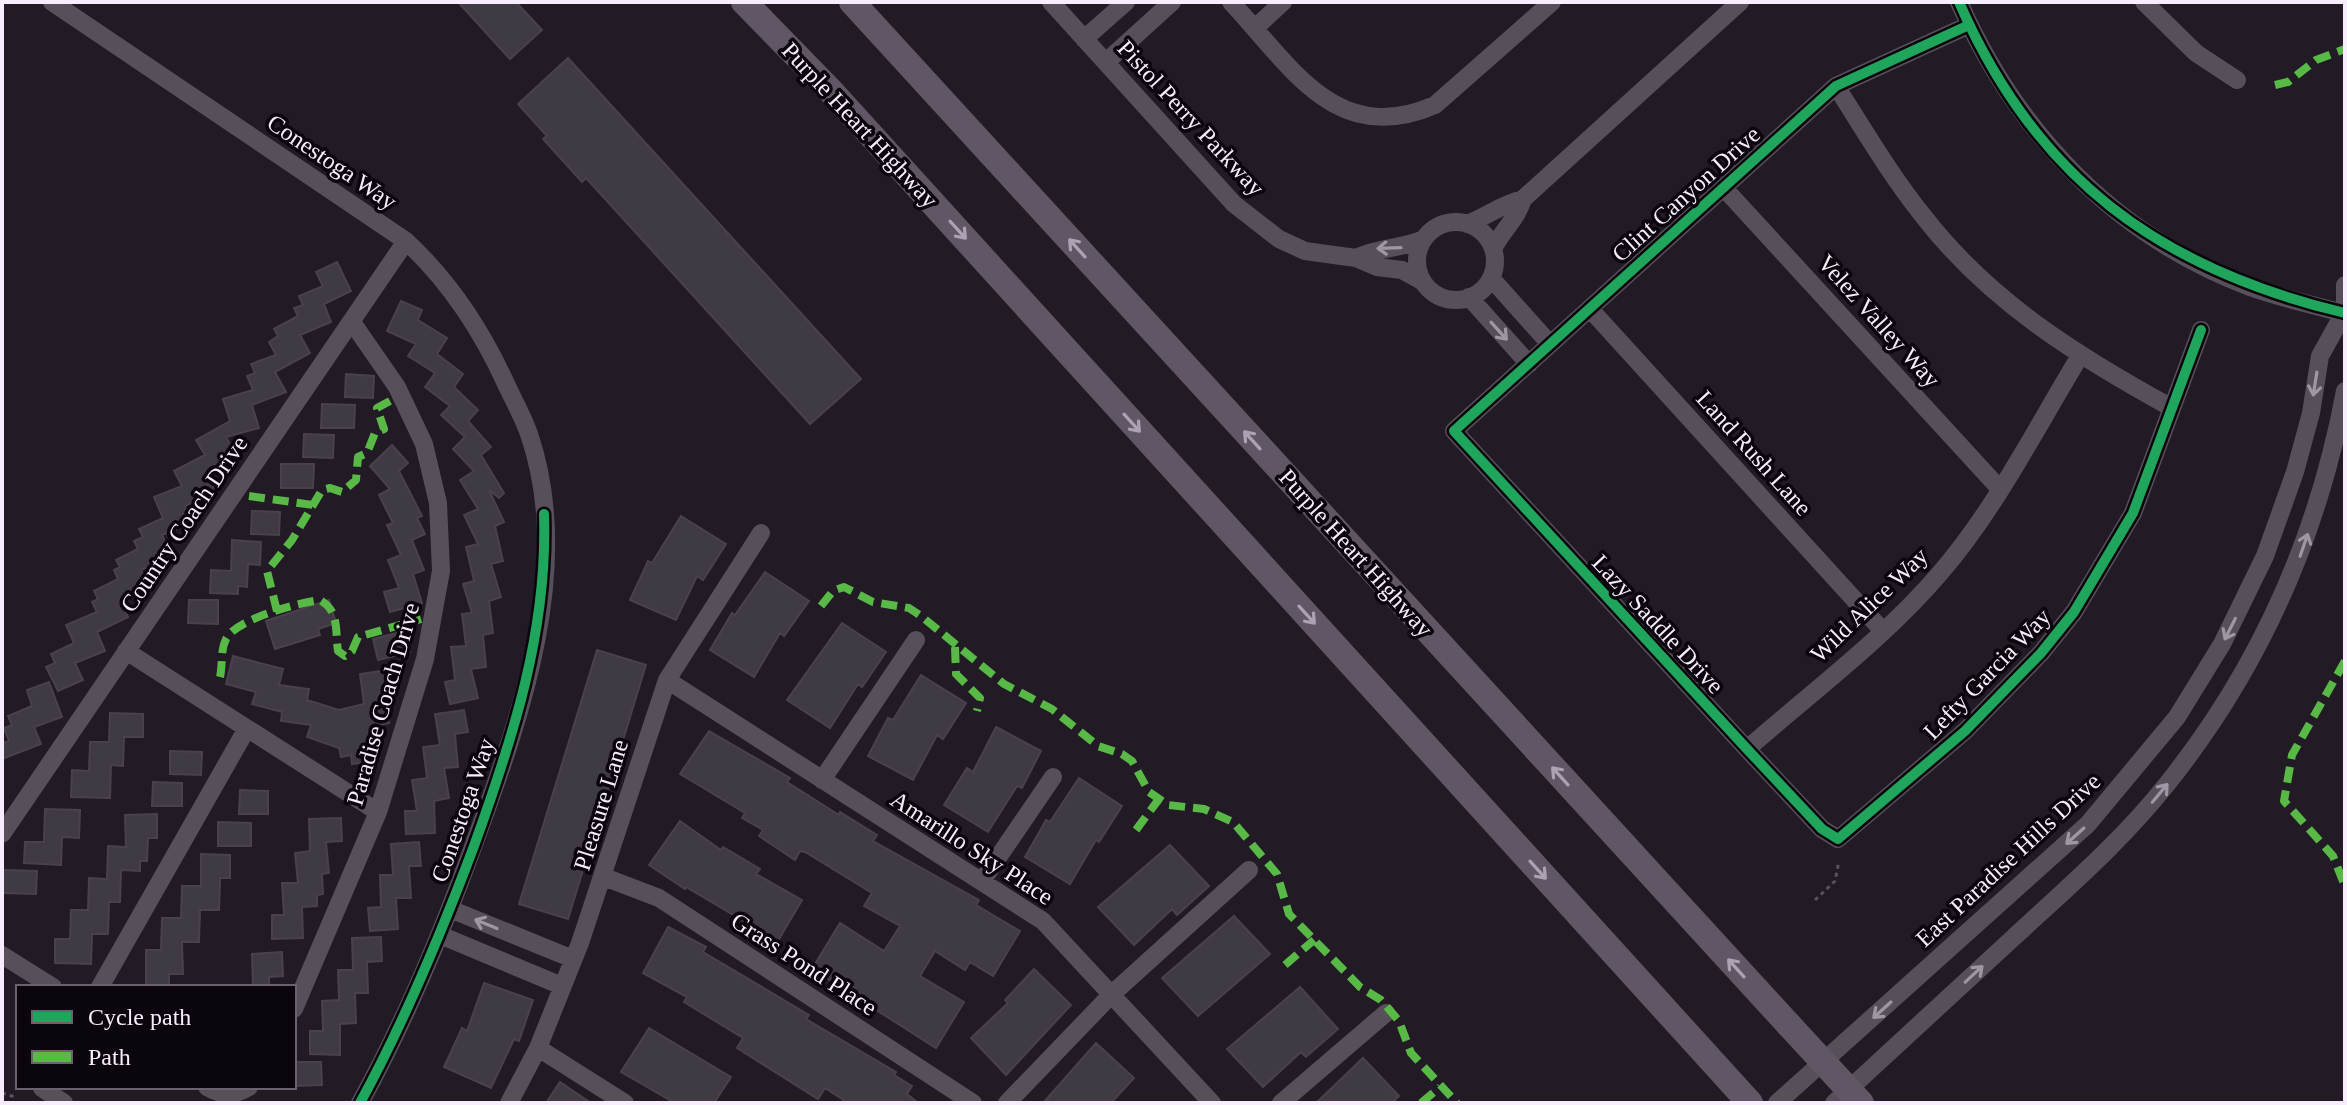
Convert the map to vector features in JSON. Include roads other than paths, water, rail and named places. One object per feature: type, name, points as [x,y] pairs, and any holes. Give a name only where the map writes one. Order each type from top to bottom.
[{"type":"highway","points":[[733,2],[830,90]]},
{"type":"highway","name":"Purple Heart Highway","points":[[744,2],[830,90],[1750,1103]]},
{"type":"highway","name":"Purple Heart Highway","points":[[852,2],[1861,1103]]},
{"type":"street","name":"Conestoga Way","points":[[52,2],[406,241],[433,266],[488,345],[529,434],[544,514],[545,575],[534,653],[494,789],[440,935],[360,1103]]},
{"type":"street","name":"Pistol Perry Parkway","points":[[1051,2],[1234,204],[1263,228],[1305,251],[1356,258],[1377,267],[1402,270],[1422,281]]},
{"type":"street","points":[[1084,39],[1126,2]]},
{"type":"street","points":[[1106,62],[1172,2]]},
{"type":"street","points":[[1231,2],[1314,91],[1332,104],[1373,119],[1414,114],[1435,105],[1552,2]]},
{"type":"street","points":[[1255,28],[1283,2]]},
{"type":"street","points":[[1959,2],[1997,79],[2056,158],[2128,221],[2165,245],[2251,287],[2344,313]]},
{"type":"street","points":[[2144,2],[2196,53],[2237,80]]},
{"type":"street","points":[[1523,199],[1517,219],[1500,234],[1493,249],[1491,278],[1469,297],[1440,296],[1422,281],[1417,257],[1424,239],[1438,226],[1467,224],[1487,216],[1503,203],[1523,199],[1740,3]]},
{"type":"street","name":"Clint Canyon Drive","points":[[1454,431],[1836,86],[1969,25]]},
{"type":"street","points":[[1836,86],[1888,169],[1963,262],[2000,297],[2080,356],[2172,408]]},
{"type":"street","name":"Velez Valley Way","points":[[1723,187],[1999,488]]},
{"type":"street","points":[[1467,224],[1484,234],[1493,249]]},
{"type":"street","name":"Pistol Perry Parkway","points":[[1356,258],[1375,248],[1404,247],[1424,239]]},
{"type":"street","name":"Country Coach Drive","points":[[2,834],[406,241]]},
{"type":"street","points":[[1491,278],[1550,344]]},
{"type":"street","points":[[2345,285],[2345,319]]},
{"type":"street","points":[[1469,297],[1529,364]]},
{"type":"street","name":"Land Rush Lane","points":[[1590,309],[1883,631]]},
{"type":"street","name":"East Paradise Hills Drive","points":[[1777,1103],[2088,824],[2177,717],[2222,644],[2265,556],[2307,428],[2320,356],[2344,313]]},
{"type":"street","name":"Paradise Coach Drive","points":[[296,1004],[378,812],[425,659],[438,599],[442,543],[434,482],[416,424],[397,387],[352,322]]},
{"type":"street","name":"Lefty Garcia Way","points":[[1838,839],[1965,731],[2041,653],[2074,612],[2133,513],[2201,330]]},
{"type":"street","name":"Wild Alice Way","points":[[1747,749],[1883,631],[1942,572],[1999,488],[2080,356]]},
{"type":"street","points":[[1834,1103],[2107,852],[2167,784],[2203,737],[2252,658],[2297,565],[2327,473],[2345,391]]},
{"type":"street","name":"Lazy Saddle Drive","points":[[1454,431],[1822,829],[1838,839]]},
{"type":"street","name":"Pleasure Lane","points":[[509,1103],[538,1048],[604,877],[667,680],[761,533]]},
{"type":"street","points":[[822,780],[916,640]]},
{"type":"street","points":[[126,651],[378,812]]},
{"type":"street","name":"Amarillo Sky Place","points":[[667,680],[1043,921],[1212,1103]]},
{"type":"street","points":[[101,985],[246,730]]},
{"type":"street","points":[[982,881],[1053,777]]},
{"type":"street","points":[[1007,1103],[1112,994],[1249,870]]},
{"type":"street","name":"Grass Pond Place","points":[[604,877],[659,898],[973,1103]]},
{"type":"street","points":[[450,909],[573,959]]},
{"type":"street","points":[[440,935],[562,986]]},
{"type":"street","points":[[511,965],[522,938]]},
{"type":"street","points":[[2,955],[50,985]]},
{"type":"street","points":[[1281,1103],[1386,1013]]},
{"type":"street","points":[[538,1048],[625,1103]]},
{"type":"street","points":[[45,1089],[64,1103]]},
{"type":"street","points":[[210,1089],[215,1092],[243,1090]]}]
